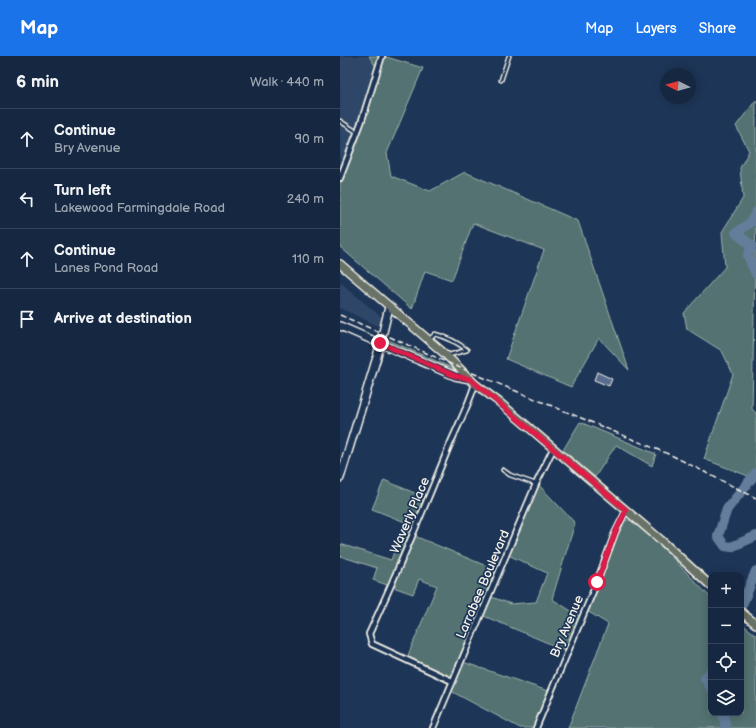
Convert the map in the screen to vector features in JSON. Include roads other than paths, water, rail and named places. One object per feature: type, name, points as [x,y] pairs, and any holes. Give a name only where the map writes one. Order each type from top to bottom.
[{"type":"main road","points":[[340,264],[446,356],[472,382],[626,510],[708,583]]},
{"type":"main road","points":[[744,614],[756,624]]},
{"type":"street","points":[[340,178],[358,132],[382,56]]},
{"type":"street","points":[[340,478],[380,343],[389,307]]},
{"type":"street","points":[[340,326],[472,382]]},
{"type":"street","name":"Waverly Place","points":[[452,681],[372,644],[369,634],[468,405],[472,382]]},
{"type":"street","name":"Larrabee Boulevard","points":[[433,728],[536,484],[554,449]]},
{"type":"street","name":"Bry Avenue","points":[[536,728],[597,582],[615,533],[626,510]]},
{"type":"lane","points":[[501,80],[509,56]]},
{"type":"lane","points":[[340,121],[358,132]]},
{"type":"lane","points":[[428,340],[435,334],[455,341],[467,350],[446,356]]},
{"type":"lane","points":[[503,470],[536,484]]},
{"type":"waterway","points":[[756,212],[751,222],[736,233],[752,246],[748,256],[756,274]]},
{"type":"waterway","points":[[756,473],[727,509],[718,536],[725,546],[731,547],[756,536]]},
{"type":"waterway","points":[[744,600],[756,571]]},
{"type":"waterway","points":[[708,674],[705,678],[708,683]]},
{"type":"waterway","points":[[724,716],[726,728]]},
{"type":"railway","points":[[340,315],[458,367],[673,456],[756,498]]}]
